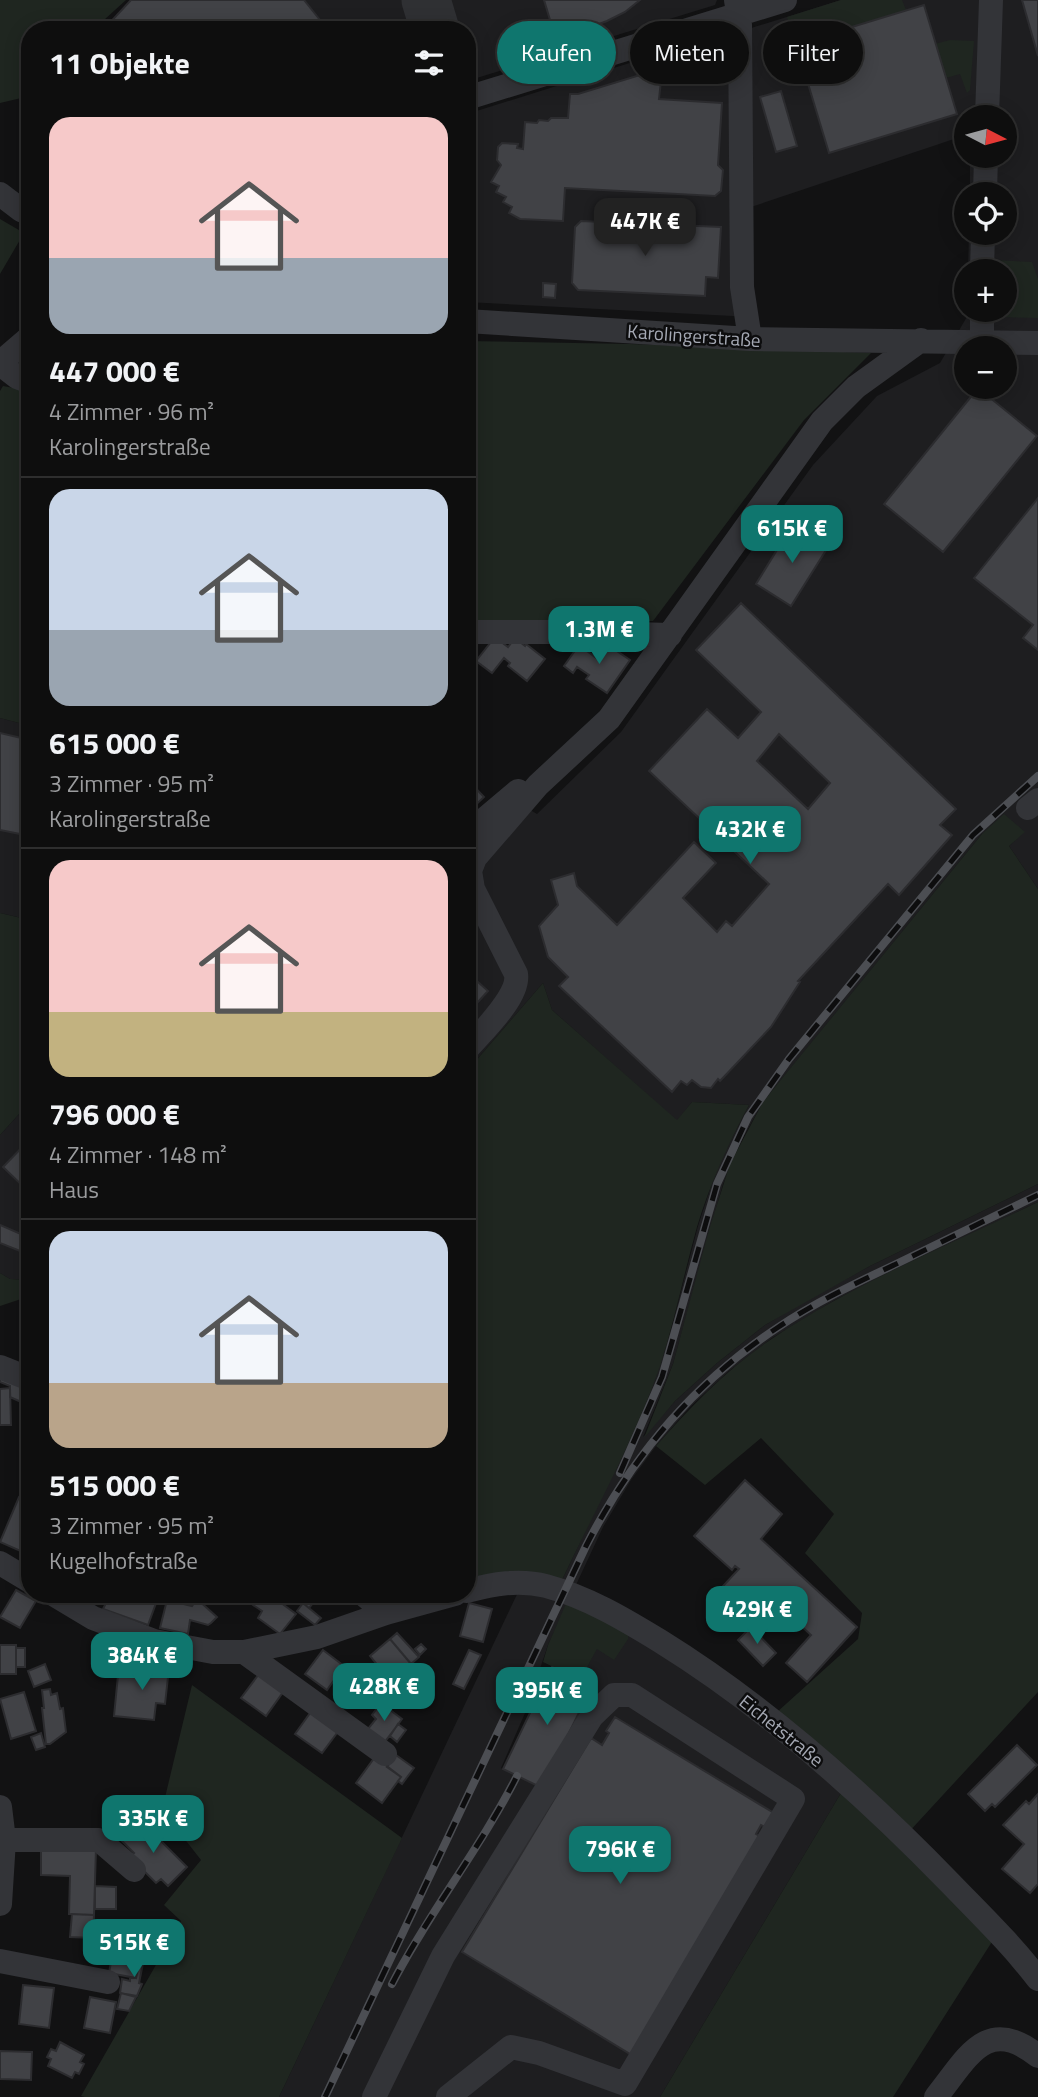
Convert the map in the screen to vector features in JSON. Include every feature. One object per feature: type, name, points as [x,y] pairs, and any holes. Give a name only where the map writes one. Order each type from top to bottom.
[{"type":"street","points":[[476,95],[738,7],[785,0]]},
{"type":"street","points":[[987,105],[991,0]]},
{"type":"street","points":[[738,7],[741,287],[750,339]]},
{"type":"street","points":[[0,194],[21,210]]},
{"type":"street","name":"Karolingerstraße","points":[[476,322],[750,339],[954,341]]},
{"type":"street","points":[[476,857],[538,785],[609,719],[822,421],[856,387],[921,340]]},
{"type":"street","name":"Karolingerstraße","points":[[1017,342],[1038,343]]},
{"type":"street","points":[[21,345],[0,364],[21,379]]},
{"type":"street","points":[[476,632],[670,635]]},
{"type":"street","points":[[476,826],[517,791],[538,785]]},
{"type":"street","points":[[476,895],[516,974],[517,981],[510,998],[476,1038]]},
{"type":"street","points":[[0,1367],[21,1375]]},
{"type":"street","points":[[0,1563],[21,1576]]},
{"type":"street","name":"Eichetstraße","points":[[476,1589],[505,1583],[544,1586],[619,1616],[689,1659],[752,1704],[849,1784],[947,1879],[1019,1954],[1038,1979]]},
{"type":"street","points":[[68,1603],[93,1618],[144,1638],[213,1652],[243,1652],[317,1637],[422,1603]]},
{"type":"street","points":[[374,1603],[386,1613]]},
{"type":"street","points":[[243,1652],[384,1754]]},
{"type":"street","points":[[374,2097],[443,1956],[592,1716],[614,1695],[632,1695],[793,1799],[625,2084],[539,2053],[511,2047],[448,2097]]},
{"type":"street","points":[[0,1807],[4,1840],[0,1904]]},
{"type":"street","points":[[4,1840],[99,1840],[107,1844],[134,1870]]},
{"type":"street","points":[[0,1961],[108,1982]]},
{"type":"street","points":[[936,2097],[980,2043],[995,2038],[1022,2043],[1038,2056]]},
{"type":"shaded area","points":[[0,0],[126,0],[103,21],[21,21],[21,98],[0,103]]},
{"type":"shaded area","points":[[304,0],[717,0],[715,5],[663,21],[630,21],[630,31],[616,35],[616,21],[497,21],[497,72],[476,78],[476,21],[321,21]]},
{"type":"shaded area","points":[[841,0],[1038,0],[1038,889],[1009,846],[1024,832],[982,834],[763,1102],[740,1143],[723,1184],[673,1364],[643,1437],[675,1401],[717,1363],[765,1325],[807,1300],[870,1266],[1038,1184],[1038,1202],[835,1300],[772,1338],[729,1371],[690,1407],[631,1480],[603,1527],[548,1645],[525,1713],[501,1768],[525,1780],[597,1648],[629,1631],[661,1649],[844,1788],[660,2097],[279,2097],[520,1588],[560,1584],[634,1429],[659,1367],[713,1180],[749,1105],[692,1102],[677,1121],[552,1010],[543,983],[476,1061],[476,838],[515,801],[537,814],[621,732],[813,465],[877,396],[940,363],[954,339],[954,399],[1017,399],[1017,336],[956,336],[964,322],[1017,322],[1017,259],[968,259],[969,245],[1017,245],[1017,182],[970,182],[970,168],[1017,168],[1017,105],[954,105],[954,139],[751,207],[752,317],[476,302],[476,111],[563,84],[616,84],[616,67],[630,63],[630,84],[749,84],[749,29],[763,24],[763,84],[863,84],[863,21],[774,21]]},
{"type":"shaded area","points":[[841,0],[902,0],[906,10],[863,23],[863,21],[788,21],[787,17]]},
{"type":"shaded area","points":[[950,40],[974,41],[970,90],[967,93],[960,74],[946,78],[935,44]]},
{"type":"shaded area","points":[[0,219],[21,231],[21,238],[0,274]]},
{"type":"shaded area","points":[[1017,261],[1032,262],[1038,279],[1038,318],[1017,317]]},
{"type":"shaded area","points":[[476,341],[871,353],[804,420],[653,621],[476,623]]},
{"type":"shaded area","points":[[3,386],[21,389],[21,723],[0,718],[0,391]]},
{"type":"shaded area","points":[[0,718],[21,723],[21,918],[0,913]]},
{"type":"shaded area","points":[[1004,814],[1025,832],[1009,846],[1038,889],[1038,1184],[870,1266],[765,1325],[675,1401],[644,1438],[673,1364],[709,1230],[730,1164],[763,1102],[982,834]]},
{"type":"shaded area","points":[[0,913],[21,918],[21,1112],[0,1135]]},
{"type":"shaded area","points":[[543,983],[552,1010],[677,1120],[692,1102],[749,1105],[720,1164],[702,1211],[665,1349],[650,1394],[560,1584],[476,1584],[476,1061]]},
{"type":"shaded area","points":[[21,1112],[21,1280],[10,1279],[0,1273],[0,1135]]},
{"type":"shaded area","points":[[1038,1202],[1038,1692],[907,1834],[776,1713],[858,1639],[862,1613],[805,1553],[834,1514],[761,1438],[705,1485],[656,1446],[711,1388],[741,1361],[804,1318],[869,1282]]},
{"type":"shaded area","points":[[0,1273],[10,1279],[21,1280],[21,1299],[0,1306]]},
{"type":"shaded area","points":[[568,1599],[629,1631],[628,1639],[614,1660],[597,1649],[580,1680],[543,1662]]},
{"type":"shaded area","points":[[192,1685],[402,1838],[279,2097],[81,2096],[181,1921],[164,1905],[201,1860],[162,1810]]},
{"type":"shaded area","points":[[844,1788],[995,1937],[893,2097],[660,2097]]},
{"type":"building","points":[[131,0],[304,0],[321,21],[111,21]]},
{"type":"building","points":[[544,0],[640,0],[607,21],[550,21]]},
{"type":"building","points":[[1022,0],[1038,0],[1038,56]]},
{"type":"building","points":[[924,5],[954,105],[954,115],[829,153],[808,84],[863,84],[863,24]]},
{"type":"building","points":[[630,78],[630,84],[661,84],[659,99],[722,103],[718,165],[723,170],[721,191],[715,196],[565,188],[563,221],[520,219],[509,213],[512,207],[503,202],[506,197],[496,192],[499,186],[491,182],[501,165],[497,160],[498,147],[502,143],[518,144],[517,148],[523,149],[525,122],[537,123],[539,120],[548,121],[551,118],[568,118],[570,94]]},
{"type":"building","points":[[781,91],[797,146],[776,152],[760,97]]},
{"type":"building","points":[[581,221],[721,227],[718,278],[706,277],[705,296],[578,290],[572,283],[575,227]]},
{"type":"building","points":[[543,283],[556,284],[555,298],[543,297]]},
{"type":"building","points":[[969,399],[992,399],[1037,436],[943,552],[884,504]]},
{"type":"building","points":[[1038,498],[1038,650],[1023,638],[1033,625],[974,578]]},
{"type":"building","points":[[793,524],[828,547],[791,606],[756,584]]},
{"type":"building","points":[[741,603],[956,809],[940,825],[952,835],[899,895],[888,884],[798,981],[800,982],[771,1027],[720,1081],[718,1079],[711,1088],[701,1087],[692,1080],[687,1085],[681,1081],[672,1092],[559,986],[568,977],[548,957],[539,926],[558,905],[551,880],[574,873],[577,886],[617,925],[694,842],[716,863],[683,898],[717,932],[726,921],[732,926],[769,884],[649,771],[707,709],[738,738],[761,712],[696,650]],"holes":[[[779,734],[830,783],[808,809],[757,761]]]},
{"type":"building","points":[[495,637],[508,647],[515,638],[545,659],[527,681],[508,666],[510,663],[504,658],[492,673],[476,661]]},
{"type":"building","points":[[579,645],[599,660],[608,645],[630,660],[607,693],[586,679],[589,675],[577,667],[573,673],[564,666]]},
{"type":"building","points":[[0,733],[21,738],[21,834],[0,830]]},
{"type":"building","points":[[476,789],[484,797],[476,805]]},
{"type":"building","points":[[476,980],[488,991],[476,1004]]},
{"type":"building","points":[[21,1148],[21,1184],[3,1167]]},
{"type":"building","points":[[0,1225],[21,1234],[21,1251],[0,1243]]},
{"type":"building","points":[[0,1373],[21,1382],[21,1402],[10,1397],[10,1386],[0,1382]]},
{"type":"building","points":[[10,1388],[11,1425],[0,1425],[0,1389]]},
{"type":"building","points":[[745,1480],[782,1514],[761,1539],[857,1627],[807,1682],[786,1663],[811,1635],[773,1600],[745,1630],[711,1599],[739,1569],[735,1566],[732,1570],[694,1536]]},
{"type":"building","points":[[19,1497],[21,1551],[0,1542]]},
{"type":"building","points":[[16,1590],[21,1593],[21,1603],[35,1603],[20,1628],[0,1617]]},
{"type":"building","points":[[106,1603],[156,1603],[148,1625],[103,1609]]},
{"type":"building","points":[[166,1603],[192,1606],[194,1603],[201,1603],[217,1617],[208,1625],[190,1620],[188,1634],[160,1628]]},
{"type":"building","points":[[281,1603],[296,1614],[280,1634],[258,1618],[262,1611],[253,1605]]},
{"type":"building","points":[[303,1603],[321,1618],[315,1625],[297,1611]]},
{"type":"building","points":[[469,1603],[492,1609],[483,1642],[460,1636]]},
{"type":"building","points":[[751,1627],[776,1653],[763,1666],[738,1640]]},
{"type":"building","points":[[397,1633],[419,1657],[411,1664],[390,1639]]},
{"type":"building","points":[[390,1639],[423,1678],[418,1683],[403,1671],[388,1683],[376,1669],[379,1667],[370,1656]]},
{"type":"building","points":[[421,1644],[426,1649],[420,1655],[415,1649]]},
{"type":"building","points":[[0,1645],[16,1645],[16,1674],[0,1674]]},
{"type":"building","points":[[16,1648],[25,1648],[25,1667],[16,1667]]},
{"type":"building","points":[[323,1650],[344,1666],[327,1690],[305,1674]]},
{"type":"building","points":[[469,1650],[481,1655],[464,1689],[453,1684]]},
{"type":"building","points":[[152,1657],[169,1668],[165,1704],[156,1703],[154,1720],[114,1716],[118,1675],[138,1677]]},
{"type":"building","points":[[45,1664],[51,1680],[34,1687],[28,1671]]},
{"type":"building","points":[[552,1667],[592,1686],[542,1788],[503,1769]]},
{"type":"building","points":[[262,1670],[286,1688],[266,1716],[241,1698]]},
{"type":"building","points":[[50,1689],[51,1695],[57,1693],[60,1709],[63,1708],[66,1732],[46,1744],[42,1690]]},
{"type":"building","points":[[24,1692],[36,1731],[11,1739],[0,1699]]},
{"type":"building","points":[[381,1703],[402,1719],[384,1743],[367,1730],[376,1719],[372,1715]]},
{"type":"building","points":[[313,1709],[340,1729],[322,1753],[295,1734]]},
{"type":"building","points":[[615,1717],[774,1813],[765,1827],[761,1825],[756,1834],[766,1840],[635,2057],[462,1952],[591,1738],[602,1745],[609,1733],[606,1731]]},
{"type":"building","points":[[398,1724],[406,1730],[397,1742],[390,1736]]},
{"type":"building","points":[[41,1733],[45,1747],[36,1750],[31,1737]]},
{"type":"building","points":[[1017,1745],[1037,1765],[995,1807],[992,1804],[985,1811],[968,1794]]},
{"type":"building","points":[[396,1755],[414,1768],[402,1784],[398,1781],[401,1777],[387,1767]]},
{"type":"building","points":[[375,1757],[401,1777],[382,1803],[356,1783]]},
{"type":"building","points":[[1038,1794],[1038,1884],[1030,1893],[1002,1869],[1024,1844],[1003,1825],[1026,1801],[1029,1804]]},
{"type":"building","points":[[140,1820],[187,1867],[168,1886],[161,1879],[156,1883],[130,1857],[134,1853],[121,1840]]},
{"type":"building","points":[[41,1847],[96,1848],[94,1915],[69,1914],[70,1876],[41,1875]]},
{"type":"building","points":[[95,1886],[116,1887],[116,1909],[95,1909]]},
{"type":"building","points":[[72,1914],[94,1915],[93,1938],[70,1937]]},
{"type":"building","points":[[114,1934],[144,1940],[136,1978],[109,1973],[111,1962],[102,1960],[106,1944],[112,1945]]},
{"type":"building","points":[[143,1944],[147,1944],[139,1983],[142,1984],[137,1996],[120,1993],[122,1979],[130,1981],[130,1977],[136,1978]]},
{"type":"building","points":[[23,1985],[54,1988],[49,2028],[19,2024]]},
{"type":"building","points":[[121,1993],[136,1997],[129,2011],[117,2009]]},
{"type":"building","points":[[90,1997],[116,2002],[110,2033],[84,2028]]},
{"type":"building","points":[[60,2042],[84,2055],[80,2062],[84,2064],[79,2074],[75,2072],[72,2078],[48,2066],[51,2059],[47,2057],[51,2049],[56,2051]]},
{"type":"building","points":[[0,2051],[32,2052],[31,2080],[0,2079]]},
{"type":"taxiway","points":[[426,0],[432,21]]},
{"type":"railway","points":[[620,1473],[662,1377],[717,1184],[748,1117],[789,1059],[973,835],[1038,776]]},
{"type":"railway","points":[[325,2097],[586,1546],[644,1453],[667,1425],[718,1373],[777,1328],[849,1287],[1038,1195]]},
{"type":"railway","points":[[392,1984],[517,1776]]}]
